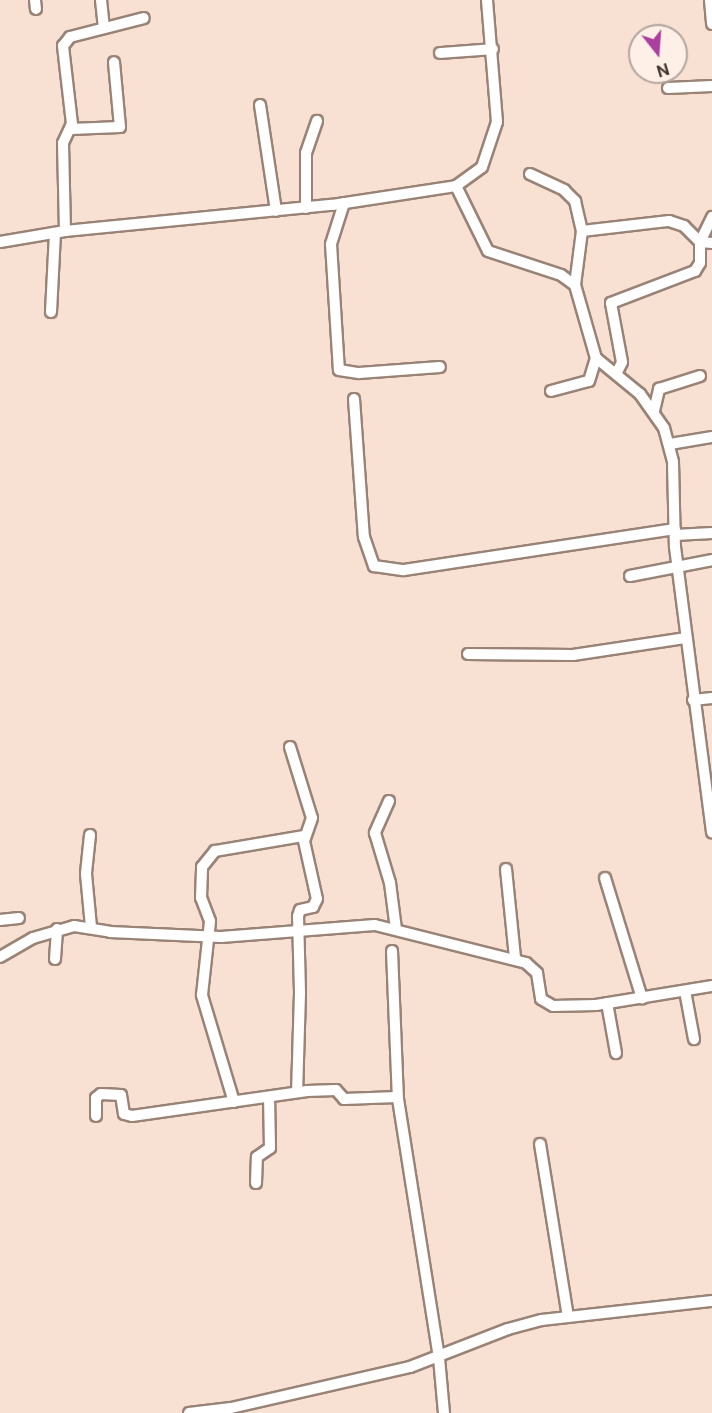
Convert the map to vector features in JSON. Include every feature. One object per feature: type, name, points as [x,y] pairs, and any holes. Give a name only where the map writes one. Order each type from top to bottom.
[{"type":"street","points":[[101,0],[104,28]]},
{"type":"street","points":[[0,242],[60,232],[306,208],[456,186],[482,166],[493,140],[498,100],[487,0]]},
{"type":"street","points":[[710,0],[712,24]]},
{"type":"street","points":[[51,312],[60,232],[63,142],[71,129],[63,46],[70,37],[144,18]]},
{"type":"street","points":[[440,53],[492,49]]},
{"type":"street","points":[[71,129],[120,127],[114,62]]},
{"type":"street","points":[[668,88],[712,86]]},
{"type":"street","points":[[260,105],[276,211]]},
{"type":"street","points":[[306,208],[306,153],[317,121]]},
{"type":"street","points":[[530,174],[571,195],[582,231],[575,285],[596,358],[589,381],[551,392]]},
{"type":"street","points":[[456,186],[488,251],[561,275],[575,285]]},
{"type":"street","points":[[344,203],[331,244],[335,363],[339,370],[359,373],[440,367]]},
{"type":"street","points":[[616,374],[622,362],[611,303],[695,271],[700,263],[700,242],[712,217]]},
{"type":"street","points":[[582,231],[669,221],[684,226],[700,242],[712,243]]},
{"type":"street","points":[[596,358],[654,411],[670,444],[685,639],[712,833]]},
{"type":"street","points":[[654,411],[659,389],[700,376]]},
{"type":"street","points":[[354,399],[364,537],[368,557],[374,566],[384,570],[675,532],[712,533]]},
{"type":"street","points":[[670,444],[712,437]]},
{"type":"street","points":[[630,576],[678,569],[712,560]]},
{"type":"street","points":[[468,654],[573,655],[685,639]]},
{"type":"street","points":[[693,700],[712,698]]},
{"type":"street","points":[[234,1102],[202,995],[209,917],[201,898],[201,874],[207,857],[222,849],[304,836],[311,827],[312,818],[290,747]]},
{"type":"street","points":[[700,749],[712,749]]},
{"type":"street","points":[[389,801],[375,833],[390,883],[396,928]]},
{"type":"street","points":[[90,835],[86,874],[91,927]]},
{"type":"street","points":[[297,1092],[300,933],[298,913],[313,907],[317,899],[304,836]]},
{"type":"street","points":[[506,869],[515,958]]},
{"type":"street","points":[[605,878],[642,998]]},
{"type":"street","points":[[0,920],[19,918]]},
{"type":"street","points":[[0,957],[57,929],[91,927],[110,932],[209,936],[300,933],[363,925],[396,928],[515,958],[537,974],[541,999],[546,1004],[607,1003],[712,986]]},
{"type":"street","points":[[56,959],[57,929]]},
{"type":"street","points":[[392,951],[398,1097],[439,1358],[442,1411]]},
{"type":"street","points":[[685,991],[694,1039]]},
{"type":"street","points":[[607,1003],[616,1053]]},
{"type":"street","points":[[96,1116],[96,1098],[101,1094],[121,1095],[124,1114],[132,1116],[269,1098],[297,1092],[336,1090],[344,1100],[398,1097]]},
{"type":"street","points":[[256,1183],[257,1157],[270,1148],[269,1098]]},
{"type":"street","points":[[540,1144],[568,1316]]},
{"type":"street","points":[[189,1413],[231,1408],[439,1358],[508,1329],[568,1316],[712,1301]]}]
